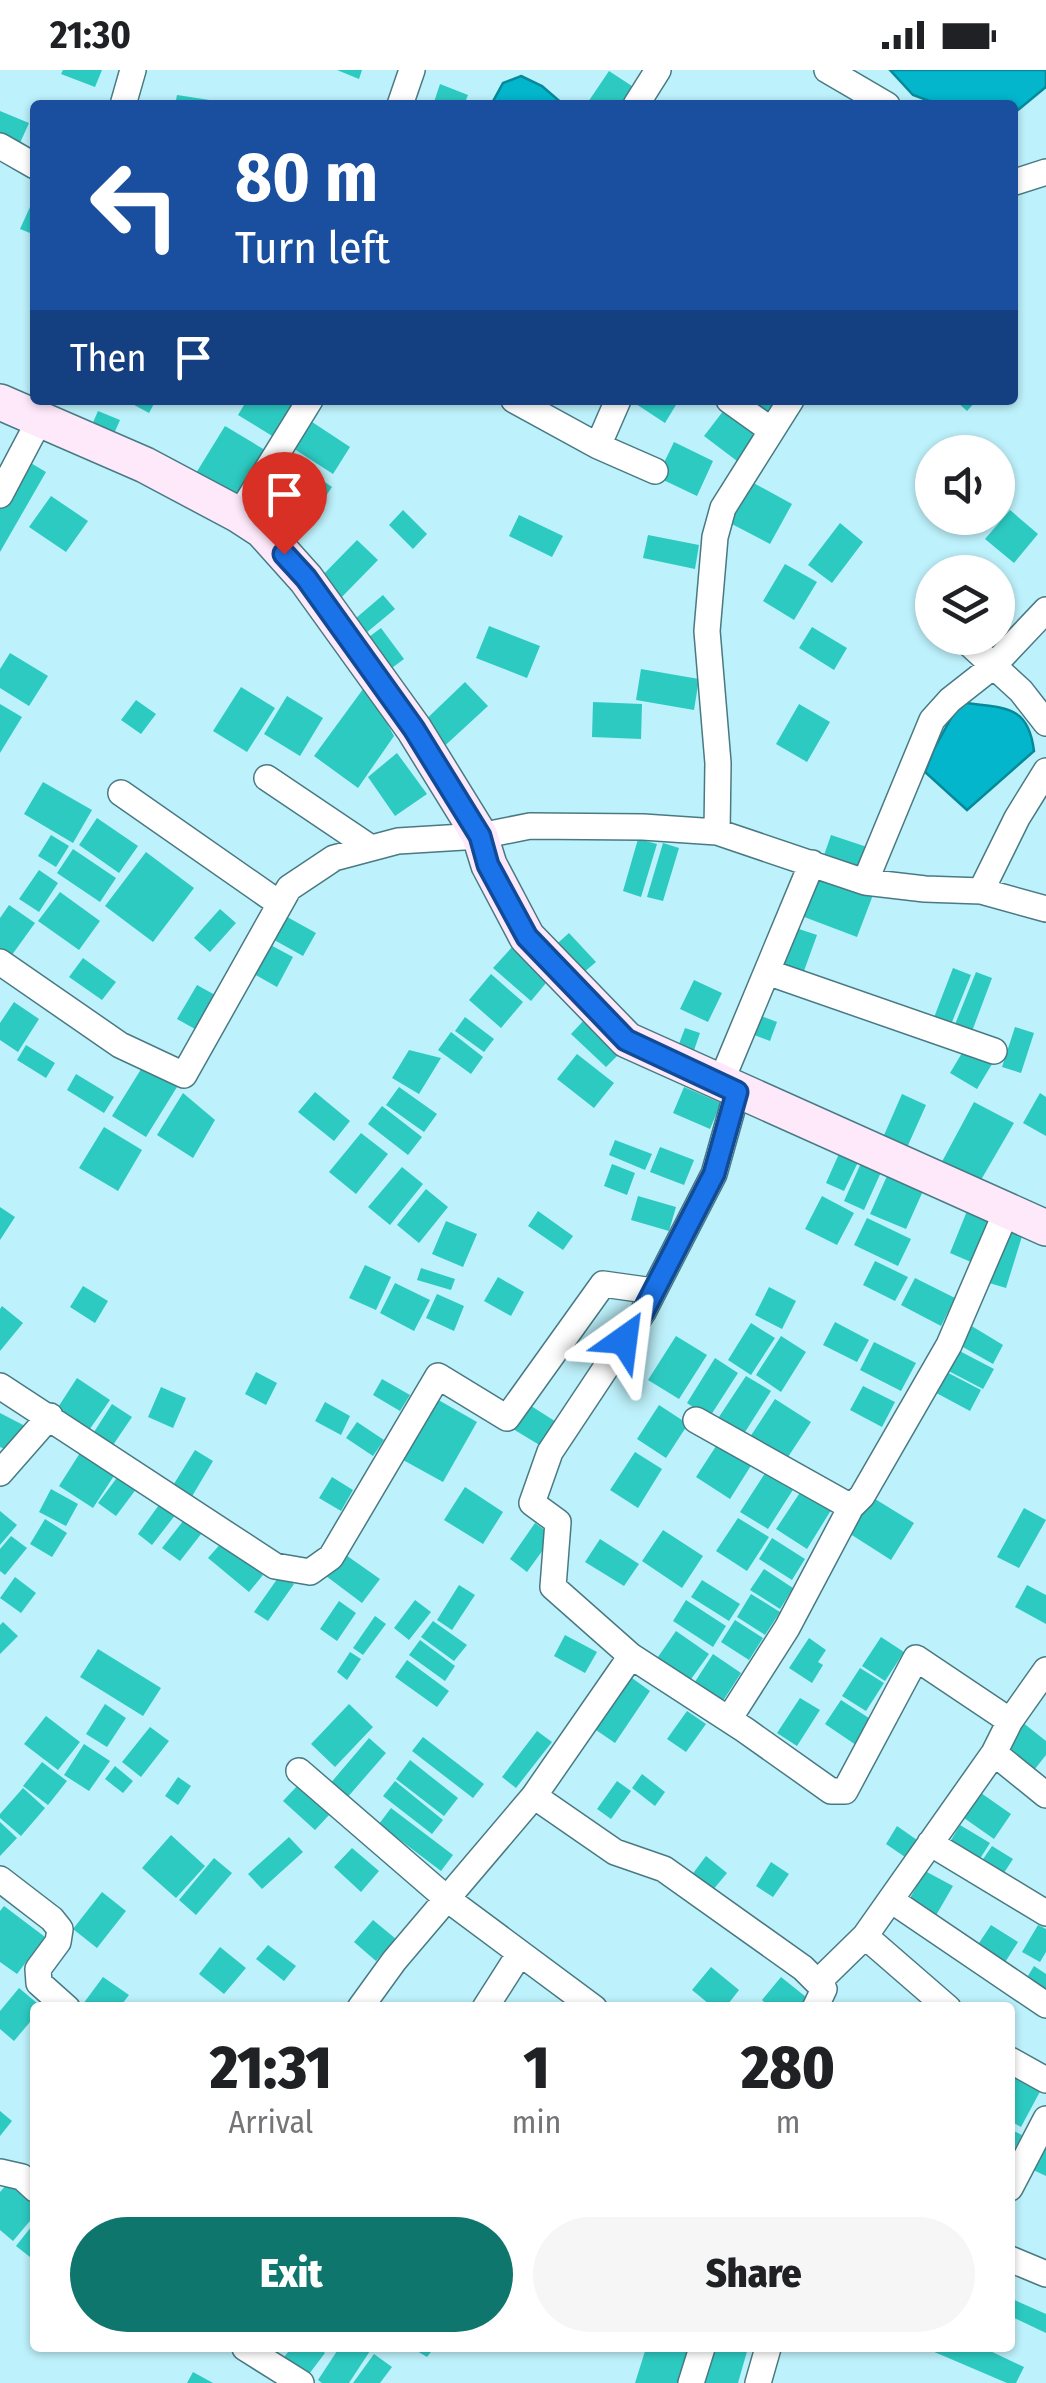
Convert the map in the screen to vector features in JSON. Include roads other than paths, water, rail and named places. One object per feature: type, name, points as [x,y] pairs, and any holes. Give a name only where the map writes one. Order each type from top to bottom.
[{"type":"street","points":[[124,100],[133,70]]},
{"type":"street","points":[[402,100],[412,70]]},
{"type":"street","points":[[639,100],[658,70]]},
{"type":"street","points":[[827,70],[878,100]]},
{"type":"street","points":[[0,146],[30,163]]},
{"type":"street","points":[[1018,181],[1046,172]]},
{"type":"street","points":[[0,402],[145,465],[262,530],[306,578],[414,729],[480,836],[488,865],[527,937],[626,1040],[1046,1228]]},
{"type":"street","points":[[239,515],[307,405]]},
{"type":"street","points":[[523,405],[598,446],[654,470]]},
{"type":"street","points":[[598,446],[616,405]]},
{"type":"street","points":[[736,405],[771,430]]},
{"type":"street","points":[[717,832],[718,763],[707,630],[715,537],[723,508],[788,405]]},
{"type":"street","points":[[0,494],[39,420]]},
{"type":"street","points":[[865,882],[932,720],[1046,610]]},
{"type":"street","points":[[980,655],[1021,691],[1046,722]]},
{"type":"street","points":[[980,891],[1046,771]]},
{"type":"street","points":[[267,778],[371,848]]},
{"type":"street","points":[[121,793],[280,904]]},
{"type":"street","points":[[0,962],[120,1045],[184,1075],[288,888],[334,858],[398,841],[480,836],[530,826],[717,832],[865,882],[980,891],[1046,909]]},
{"type":"street","points":[[812,863],[767,972],[728,1088],[714,1174],[654,1291],[550,1452],[532,1504],[558,1522],[553,1587],[630,1656],[831,1791],[845,1791],[916,1658],[1010,1721]]},
{"type":"street","points":[[767,972],[994,1050]]},
{"type":"street","points":[[729,1719],[787,1628],[850,1507],[862,1496],[949,1345],[1006,1210]]},
{"type":"street","points":[[0,1386],[275,1566],[310,1572],[331,1557],[438,1376],[507,1418],[603,1284],[654,1291]]},
{"type":"street","points":[[0,1474],[50,1416]]},
{"type":"street","points":[[696,1420],[850,1507]]},
{"type":"street","points":[[364,2002],[394,1960],[534,1796],[630,1656]]},
{"type":"street","points":[[819,1980],[865,1936],[994,1753],[1010,1721],[1046,1670]]},
{"type":"street","points":[[994,1753],[1046,1795]]},
{"type":"street","points":[[299,1771],[446,1898],[586,2002]]},
{"type":"street","points":[[534,1796],[616,1852],[664,1869],[819,1980],[824,1989],[818,2002]]},
{"type":"street","points":[[930,1844],[1046,1914]]},
{"type":"street","points":[[0,1879],[52,1919],[60,1930],[58,1942],[38,1969],[40,1982],[61,2002]]},
{"type":"street","points":[[890,1900],[1046,2005]]},
{"type":"street","points":[[865,1936],[941,2002]]},
{"type":"street","points":[[490,2002],[520,1953]]},
{"type":"street","points":[[1015,2063],[1046,2080]]},
{"type":"street","points":[[1015,2178],[1046,2118]]},
{"type":"street","points":[[0,2172],[22,2176],[30,2184]]},
{"type":"street","points":[[1015,2261],[1046,2274]]},
{"type":"street","points":[[251,2352],[301,2383]]},
{"type":"street","points":[[691,2383],[701,2352]]},
{"type":"street","points":[[758,2383],[767,2352]]},
{"type":"water","points":[[890,70],[1046,70],[1046,87],[1018,110],[1018,100],[926,100],[913,95]]},
{"type":"water","points":[[521,76],[558,100],[494,100],[503,83]]},
{"type":"water","points":[[960,702],[1000,708],[1019,716],[1031,735],[1034,751],[967,810],[925,772]]}]
